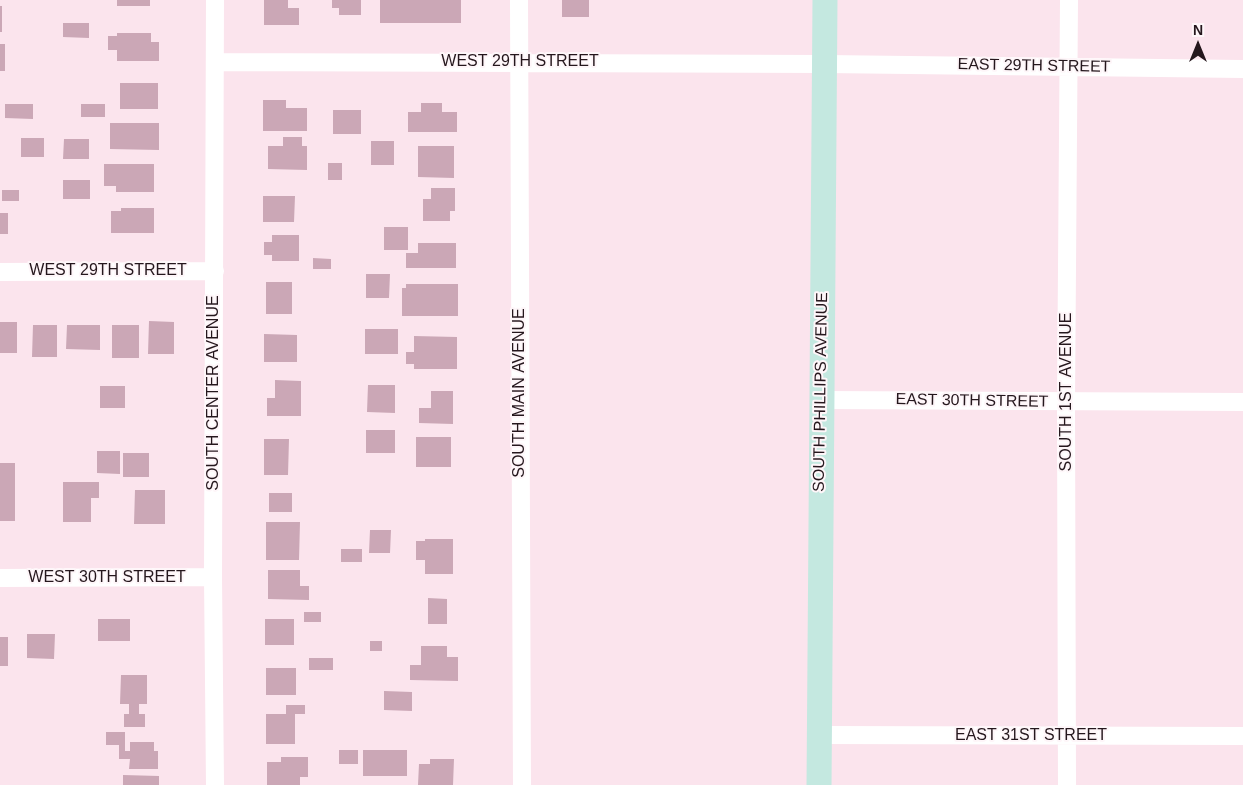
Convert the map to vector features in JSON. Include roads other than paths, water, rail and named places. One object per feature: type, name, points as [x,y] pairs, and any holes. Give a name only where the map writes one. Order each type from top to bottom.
[{"type":"street","name":"SOUTH CENTER AVENUE","points":[[215,785],[213,577],[216,0]]},
{"type":"street","name":"SOUTH MAIN AVENUE","points":[[519,0],[522,785]]},
{"type":"street","name":"SOUTH PHILLIPS AVENUE","points":[[819,785],[825,0]]},
{"type":"street","name":"SOUTH 1ST AVENUE","points":[[1067,785],[1066,402],[1069,0]]},
{"type":"street","name":"WEST 29TH STREET","points":[[216,62],[825,64]]},
{"type":"street","name":"EAST 29TH STREET","points":[[825,64],[1243,69]]},
{"type":"street","name":"WEST 29TH STREET","points":[[0,272],[215,271]]},
{"type":"street","name":"EAST 30TH STREET","points":[[821,400],[1243,402]]},
{"type":"street","name":"WEST 30TH STREET","points":[[0,578],[213,577]]},
{"type":"street","name":"EAST 31ST STREET","points":[[819,735],[1243,736]]}]
